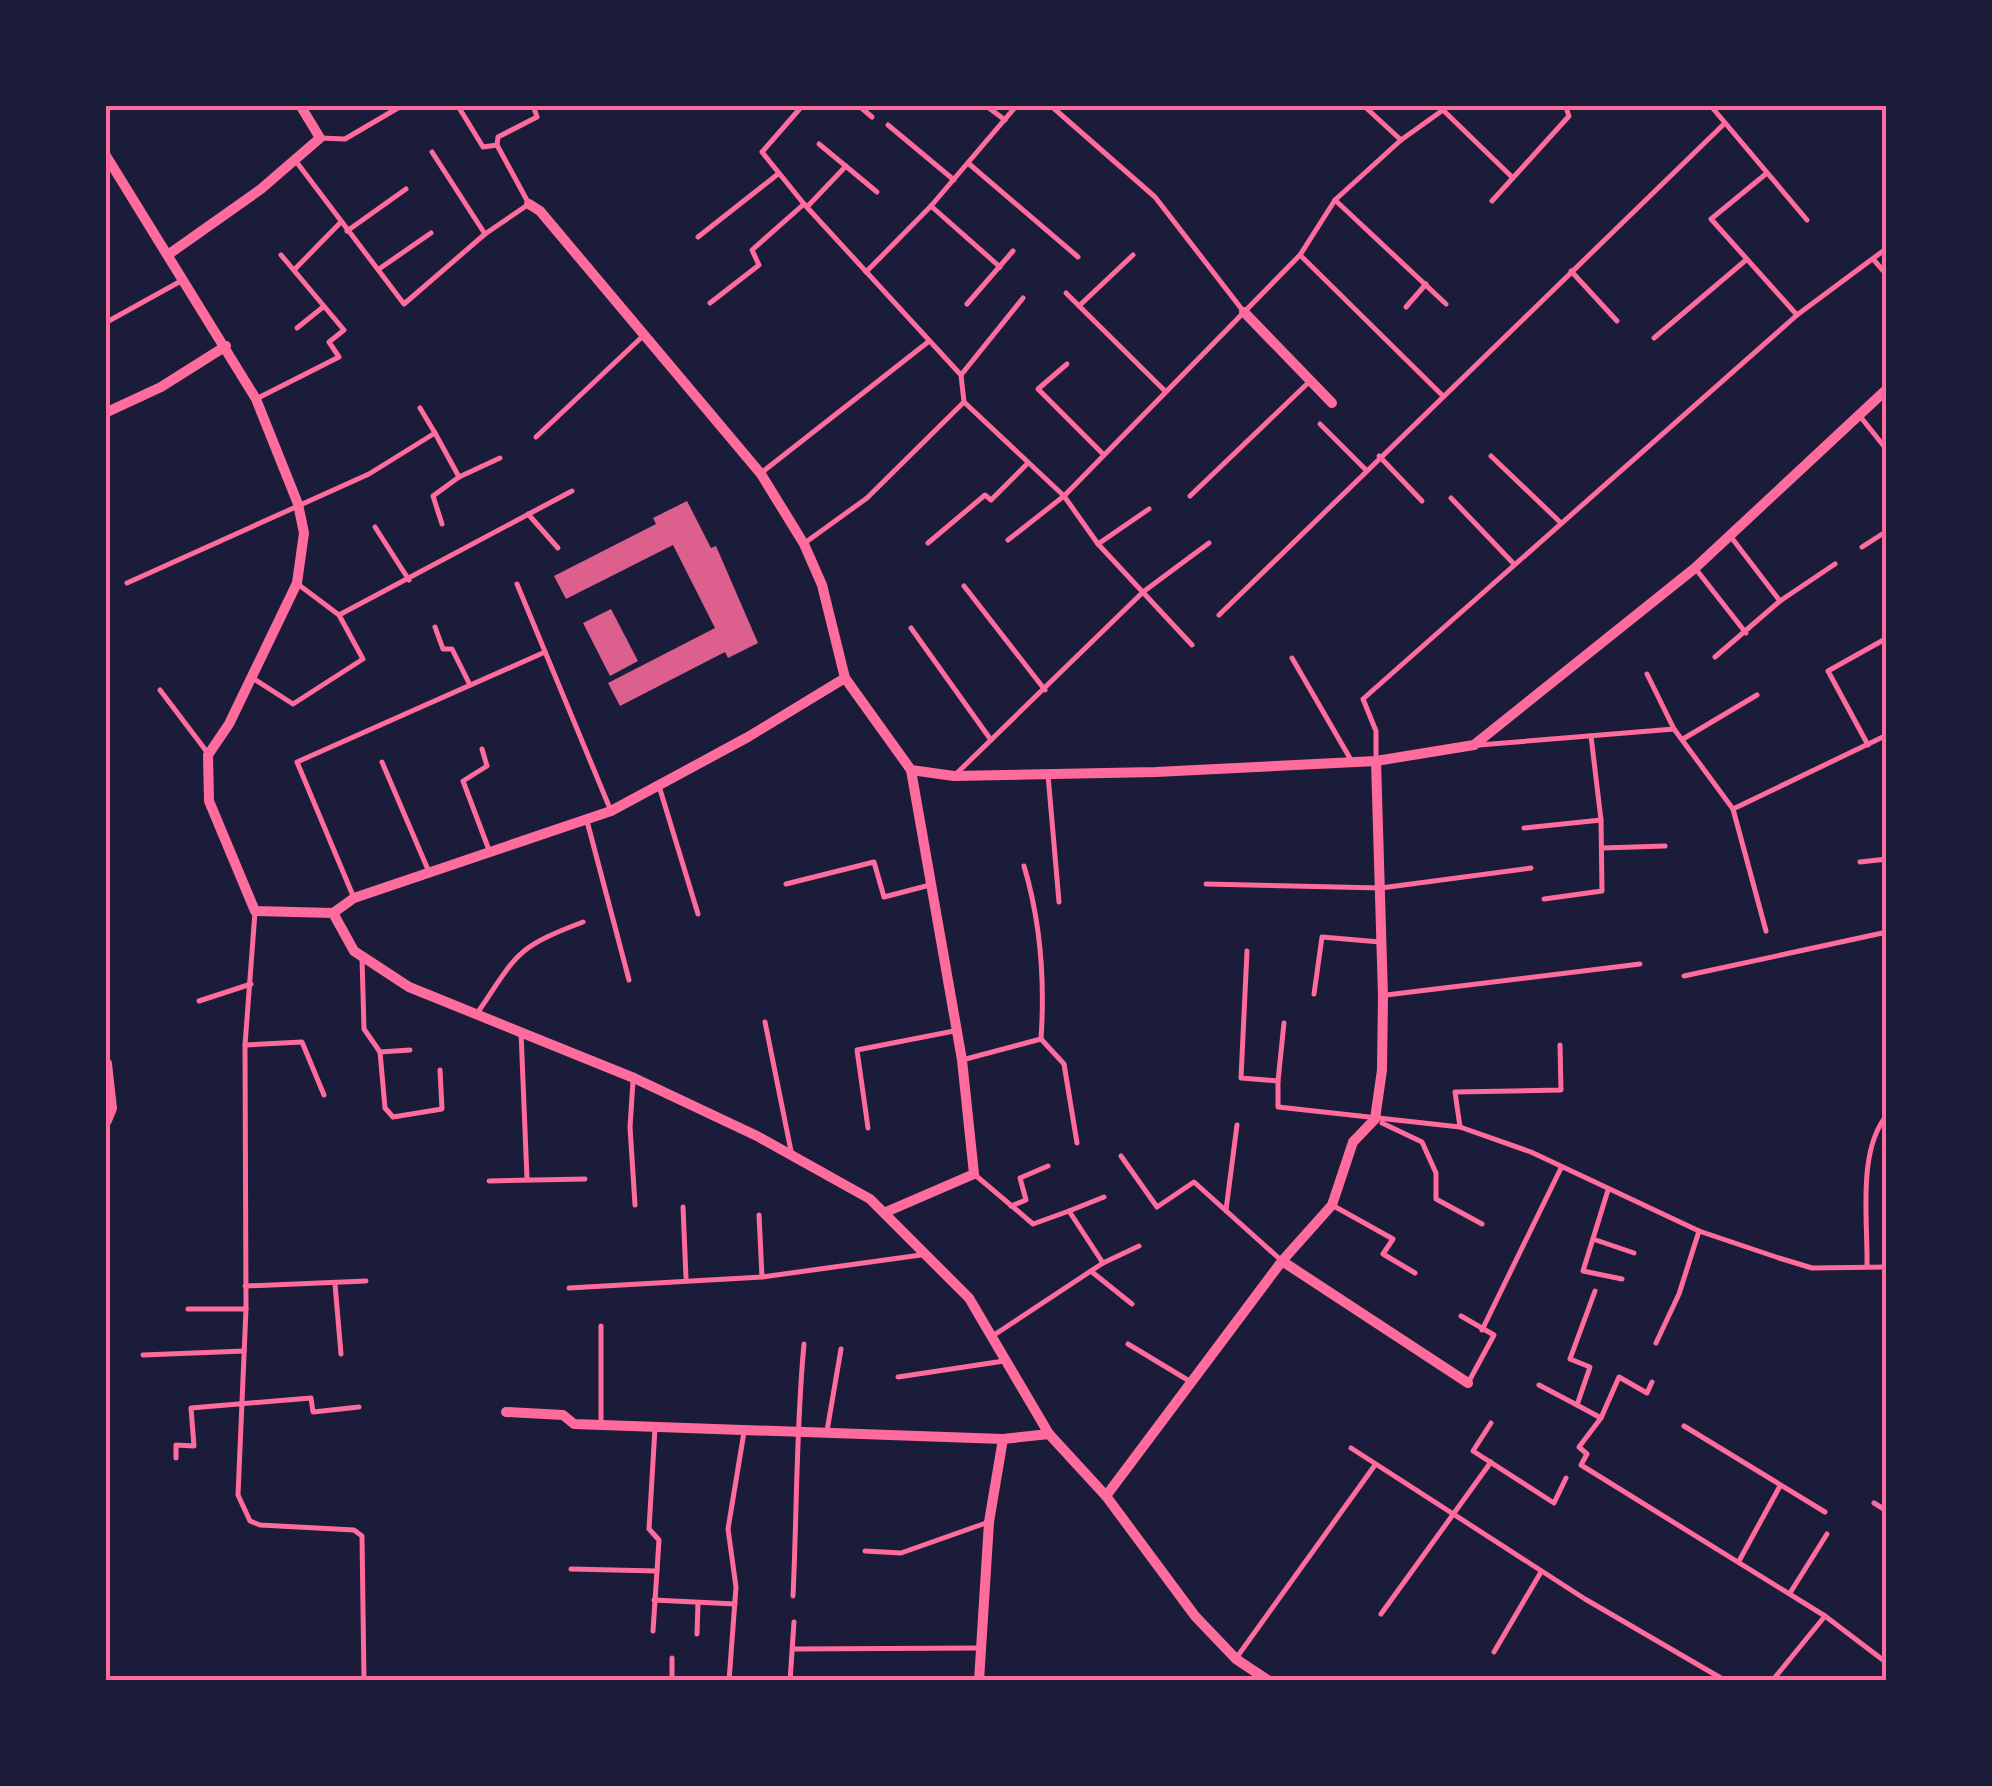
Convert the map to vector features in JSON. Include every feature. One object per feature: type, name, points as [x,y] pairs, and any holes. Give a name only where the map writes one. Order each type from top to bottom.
[{"type":"street","points":[[168,254],[261,189],[320,138],[302,105]]},
{"type":"street","points":[[105,154],[256,399],[298,504],[304,534],[297,583],[228,724],[208,755],[210,801],[255,910],[332,913],[354,898],[587,821],[748,737],[844,678]]},
{"type":"street","points":[[528,204],[540,211],[761,474],[804,544],[838,636],[844,678],[912,770],[962,1060],[974,1174],[886,1212]]},
{"type":"street","points":[[1244,312],[1332,403]]},
{"type":"street","points":[[105,413],[161,387],[226,346]]},
{"type":"street","points":[[912,770],[954,776],[1376,761],[1474,745],[1695,568],[1857,412],[1887,389]]},
{"type":"street","points":[[1106,1496],[1282,1262],[1332,1205],[1353,1142],[1375,1119],[1382,1070],[1383,996],[1376,761]]},
{"type":"street","points":[[332,913],[354,951],[409,987],[521,1029],[634,1078],[791,1154],[859,1191],[886,1212],[969,1298],[1049,1434],[1106,1496],[1195,1616],[1236,1659],[1269,1681]]},
{"type":"street","points":[[105,1064],[110,1108],[105,1120]]},
{"type":"street","points":[[1282,1262],[1468,1382]]},
{"type":"street","points":[[506,1412],[563,1414],[574,1424],[1003,1440],[1049,1434]]},
{"type":"street","points":[[980,1681],[989,1522],[1003,1440]]},
{"type":"lane","points":[[320,138],[345,139],[404,105]]},
{"type":"lane","points":[[294,159],[404,304],[485,234],[528,204],[497,145],[498,137],[537,117],[532,105]]},
{"type":"lane","points":[[803,105],[762,152],[805,206],[961,375],[964,402],[1064,496],[1098,544],[1192,645]]},
{"type":"lane","points":[[858,105],[872,117]]},
{"type":"lane","points":[[985,105],[1004,120]]},
{"type":"lane","points":[[866,272],[954,180],[1017,105]]},
{"type":"lane","points":[[1050,105],[1155,197],[1244,312]]},
{"type":"lane","points":[[1363,105],[1401,140]]},
{"type":"lane","points":[[1008,540],[1064,496],[1300,254],[1335,200],[1401,140],[1450,105]]},
{"type":"lane","points":[[1492,201],[1570,116],[1565,105]]},
{"type":"lane","points":[[1710,105],[1807,220]]},
{"type":"lane","points":[[458,106],[483,147],[497,145]]},
{"type":"lane","points":[[1444,111],[1513,178]]},
{"type":"lane","points":[[1219,615],[1725,123]]},
{"type":"lane","points":[[888,125],[954,180]]},
{"type":"lane","points":[[819,144],[876,192]]},
{"type":"lane","points":[[432,152],[485,234]]},
{"type":"lane","points":[[968,164],[1078,257]]},
{"type":"lane","points":[[710,303],[759,265],[752,250],[846,166]]},
{"type":"lane","points":[[1767,172],[1711,218],[1797,315]]},
{"type":"lane","points":[[698,237],[778,174]]},
{"type":"lane","points":[[347,231],[406,189]]},
{"type":"lane","points":[[1335,200],[1446,304]]},
{"type":"lane","points":[[930,206],[1000,267]]},
{"type":"lane","points":[[294,270],[340,223]]},
{"type":"lane","points":[[378,269],[431,232]]},
{"type":"lane","points":[[1376,761],[1376,731],[1363,700],[1797,315],[1887,248]]},
{"type":"lane","points":[[967,304],[1014,250]]},
{"type":"lane","points":[[1300,254],[1443,396]]},
{"type":"lane","points":[[256,399],[340,357],[329,342],[344,330],[282,255]]},
{"type":"lane","points":[[1080,306],[1133,255]]},
{"type":"lane","points":[[1873,259],[1887,276]]},
{"type":"lane","points":[[1654,338],[1746,260]]},
{"type":"lane","points":[[1571,271],[1617,321]]},
{"type":"lane","points":[[105,323],[181,281]]},
{"type":"lane","points":[[1406,306],[1426,284]]},
{"type":"lane","points":[[1066,293],[1165,391]]},
{"type":"lane","points":[[961,375],[1023,298]]},
{"type":"lane","points":[[296,328],[323,306]]},
{"type":"lane","points":[[536,437],[644,335]]},
{"type":"lane","points":[[761,474],[928,342]]},
{"type":"lane","points":[[1067,364],[1038,389],[1103,454]]},
{"type":"lane","points":[[1190,496],[1311,380]]},
{"type":"lane","points":[[804,544],[867,498],[964,402]]},
{"type":"lane","points":[[420,408],[459,477]]},
{"type":"lane","points":[[1857,412],[1887,450]]},
{"type":"lane","points":[[1320,424],[1365,469]]},
{"type":"lane","points":[[127,584],[369,474],[435,433]]},
{"type":"lane","points":[[1379,456],[1422,501]]},
{"type":"lane","points":[[1491,456],[1560,522]]},
{"type":"lane","points":[[442,524],[433,496],[459,477],[500,458]]},
{"type":"lane","points":[[928,543],[985,495],[991,500],[1027,464]]},
{"type":"lane","points":[[339,615],[572,491]]},
{"type":"lane","points":[[1452,498],[1513,563]]},
{"type":"lane","points":[[1098,544],[1149,509]]},
{"type":"lane","points":[[528,514],[558,548]]},
{"type":"lane","points":[[375,527],[409,580]]},
{"type":"lane","points":[[1862,546],[1887,532]]},
{"type":"lane","points":[[1730,537],[1780,601]]},
{"type":"lane","points":[[954,776],[1143,592],[1209,543]]},
{"type":"lane","points":[[1715,657],[1780,601],[1836,564]]},
{"type":"lane","points":[[1695,568],[1746,632]]},
{"type":"lane","points":[[249,676],[293,704],[363,659],[339,615],[297,583]]},
{"type":"lane","points":[[517,584],[611,811]]},
{"type":"lane","points":[[964,586],[1046,690]]},
{"type":"lane","points":[[435,627],[443,649],[452,649],[470,685]]},
{"type":"lane","points":[[911,628],[992,740]]},
{"type":"lane","points":[[1868,745],[1828,671],[1887,638]]},
{"type":"lane","points":[[354,898],[297,762],[545,652]]},
{"type":"lane","points":[[1292,658],[1352,762]]},
{"type":"lane","points":[[1647,674],[1674,728],[1733,809],[1766,931]]},
{"type":"lane","points":[[160,690],[208,755]]},
{"type":"lane","points":[[1683,739],[1757,695]]},
{"type":"lane","points":[[1474,745],[1674,728]]},
{"type":"lane","points":[[1733,809],[1887,734]]},
{"type":"lane","points":[[1544,899],[1602,891],[1602,820],[1591,736]]},
{"type":"lane","points":[[482,749],[488,766],[463,781],[490,852]]},
{"type":"lane","points":[[382,762],[429,872]]},
{"type":"lane","points":[[1048,774],[1058,902]]},
{"type":"lane","points":[[658,783],[698,914]]},
{"type":"lane","points":[[1524,828],[1602,820]]},
{"type":"lane","points":[[587,821],[629,980]]},
{"type":"lane","points":[[1602,848],[1665,846]]},
{"type":"lane","points":[[1860,862],[1887,860]]},
{"type":"lane","points":[[786,884],[874,862],[884,897],[933,885]]},
{"type":"lane","points":[[1024,866],[1038,917],[1044,996],[1041,1038],[1064,1064],[1077,1143]]},
{"type":"lane","points":[[1206,884],[1381,888],[1531,868]]},
{"type":"lane","points":[[255,910],[244,1045],[246,1309],[238,1495],[250,1521],[354,1530],[362,1536],[364,1681]]},
{"type":"lane","points":[[478,1012],[518,952],[530,943],[584,922]]},
{"type":"lane","points":[[1684,976],[1887,932]]},
{"type":"lane","points":[[1314,994],[1322,937],[1380,942]]},
{"type":"lane","points":[[1247,951],[1242,1078],[1278,1081]]},
{"type":"lane","points":[[362,955],[364,1029],[380,1052],[384,1108],[394,1117],[442,1110],[440,1070]]},
{"type":"lane","points":[[1383,996],[1640,964]]},
{"type":"lane","points":[[199,1001],[250,984]]},
{"type":"lane","points":[[765,1022],[791,1154]]},
{"type":"lane","points":[[1284,1023],[1278,1107],[1460,1127],[1532,1152],[1699,1231],[1812,1268],[1887,1268]]},
{"type":"lane","points":[[521,1029],[527,1179]]},
{"type":"lane","points":[[868,1128],[858,1050],[956,1030]]},
{"type":"lane","points":[[962,1060],[1041,1038]]},
{"type":"lane","points":[[244,1045],[302,1042],[324,1096]]},
{"type":"lane","points":[[1460,1127],[1455,1092],[1562,1090],[1560,1045]]},
{"type":"lane","points":[[380,1052],[410,1050]]},
{"type":"lane","points":[[634,1078],[630,1127],[634,1205]]},
{"type":"lane","points":[[1867,1266],[1870,1158],[1877,1127],[1887,1115]]},
{"type":"lane","points":[[1375,1119],[1422,1142],[1436,1173],[1436,1198],[1482,1224]]},
{"type":"lane","points":[[1226,1210],[1237,1125]]},
{"type":"lane","points":[[1121,1156],[1157,1207],[1194,1182],[1282,1262]]},
{"type":"lane","points":[[1011,1206],[1026,1200],[1020,1178],[1048,1166]]},
{"type":"lane","points":[[1482,1330],[1561,1168]]},
{"type":"lane","points":[[974,1174],[1033,1224],[1104,1197]]},
{"type":"lane","points":[[489,1181],[584,1179]]},
{"type":"lane","points":[[1608,1190],[1584,1271],[1622,1280]]},
{"type":"lane","points":[[1332,1205],[1392,1239],[1383,1254],[1415,1272]]},
{"type":"lane","points":[[683,1207],[686,1278]]},
{"type":"lane","points":[[1069,1212],[1103,1263]]},
{"type":"lane","points":[[759,1215],[762,1277]]},
{"type":"lane","points":[[1656,1344],[1679,1294],[1699,1231]]},
{"type":"lane","points":[[1593,1238],[1634,1253]]},
{"type":"lane","points":[[994,1335],[1103,1263],[1139,1246]]},
{"type":"lane","points":[[568,1288],[686,1278],[762,1277],[929,1253]]},
{"type":"lane","points":[[1092,1272],[1132,1304]]},
{"type":"lane","points":[[245,1286],[366,1281]]},
{"type":"lane","points":[[336,1284],[340,1354]]},
{"type":"lane","points":[[1577,1405],[1590,1367],[1570,1358],[1595,1290]]},
{"type":"lane","points":[[188,1308],[246,1309]]},
{"type":"lane","points":[[1461,1316],[1494,1335],[1468,1382]]},
{"type":"lane","points":[[601,1326],[601,1424]]},
{"type":"lane","points":[[793,1596],[798,1487],[796,1431],[804,1344]]},
{"type":"lane","points":[[1128,1344],[1191,1382]]},
{"type":"lane","points":[[826,1431],[841,1350]]},
{"type":"lane","points":[[144,1355],[244,1351]]},
{"type":"lane","points":[[898,1377],[1007,1360]]},
{"type":"lane","points":[[1652,1382],[1647,1393],[1620,1377],[1601,1418],[1579,1447],[1587,1454],[1581,1465],[1826,1616],[1887,1663]]},
{"type":"lane","points":[[1539,1385],[1601,1418]]},
{"type":"lane","points":[[176,1458],[176,1445],[194,1446],[191,1408],[244,1407],[312,1398],[312,1412],[359,1407]]},
{"type":"lane","points":[[1491,1423],[1473,1451],[1554,1503],[1566,1478]]},
{"type":"lane","points":[[653,1631],[659,1540],[649,1529],[655,1426]]},
{"type":"lane","points":[[1684,1426],[1825,1512]]},
{"type":"lane","points":[[728,1681],[735,1604],[728,1529],[745,1429]]},
{"type":"lane","points":[[1350,1448],[1541,1572],[1726,1681]]},
{"type":"lane","points":[[1380,1614],[1491,1462]]},
{"type":"lane","points":[[1236,1659],[1376,1465]]},
{"type":"lane","points":[[1739,1561],[1780,1486]]},
{"type":"lane","points":[[1874,1503],[1887,1511]]},
{"type":"lane","points":[[865,1551],[902,1553],[989,1522]]},
{"type":"lane","points":[[1790,1593],[1827,1534]]},
{"type":"lane","points":[[571,1569],[656,1572]]},
{"type":"lane","points":[[1494,1652],[1541,1572]]},
{"type":"lane","points":[[654,1600],[735,1604]]},
{"type":"lane","points":[[696,1634],[698,1602]]},
{"type":"lane","points":[[1772,1681],[1826,1616]]},
{"type":"lane","points":[[790,1681],[794,1622]]},
{"type":"lane","points":[[792,1649],[981,1648]]},
{"type":"lane","points":[[672,1658],[672,1681]]},
{"type":"building","points":[[687,501],[711,548],[716,546],[758,643],[728,658],[725,652],[620,706],[608,683],[715,628],[673,545],[566,599],[554,576],[656,524],[653,518]]},
{"type":"building","points":[[611,609],[638,661],[610,676],[583,623]]}]
